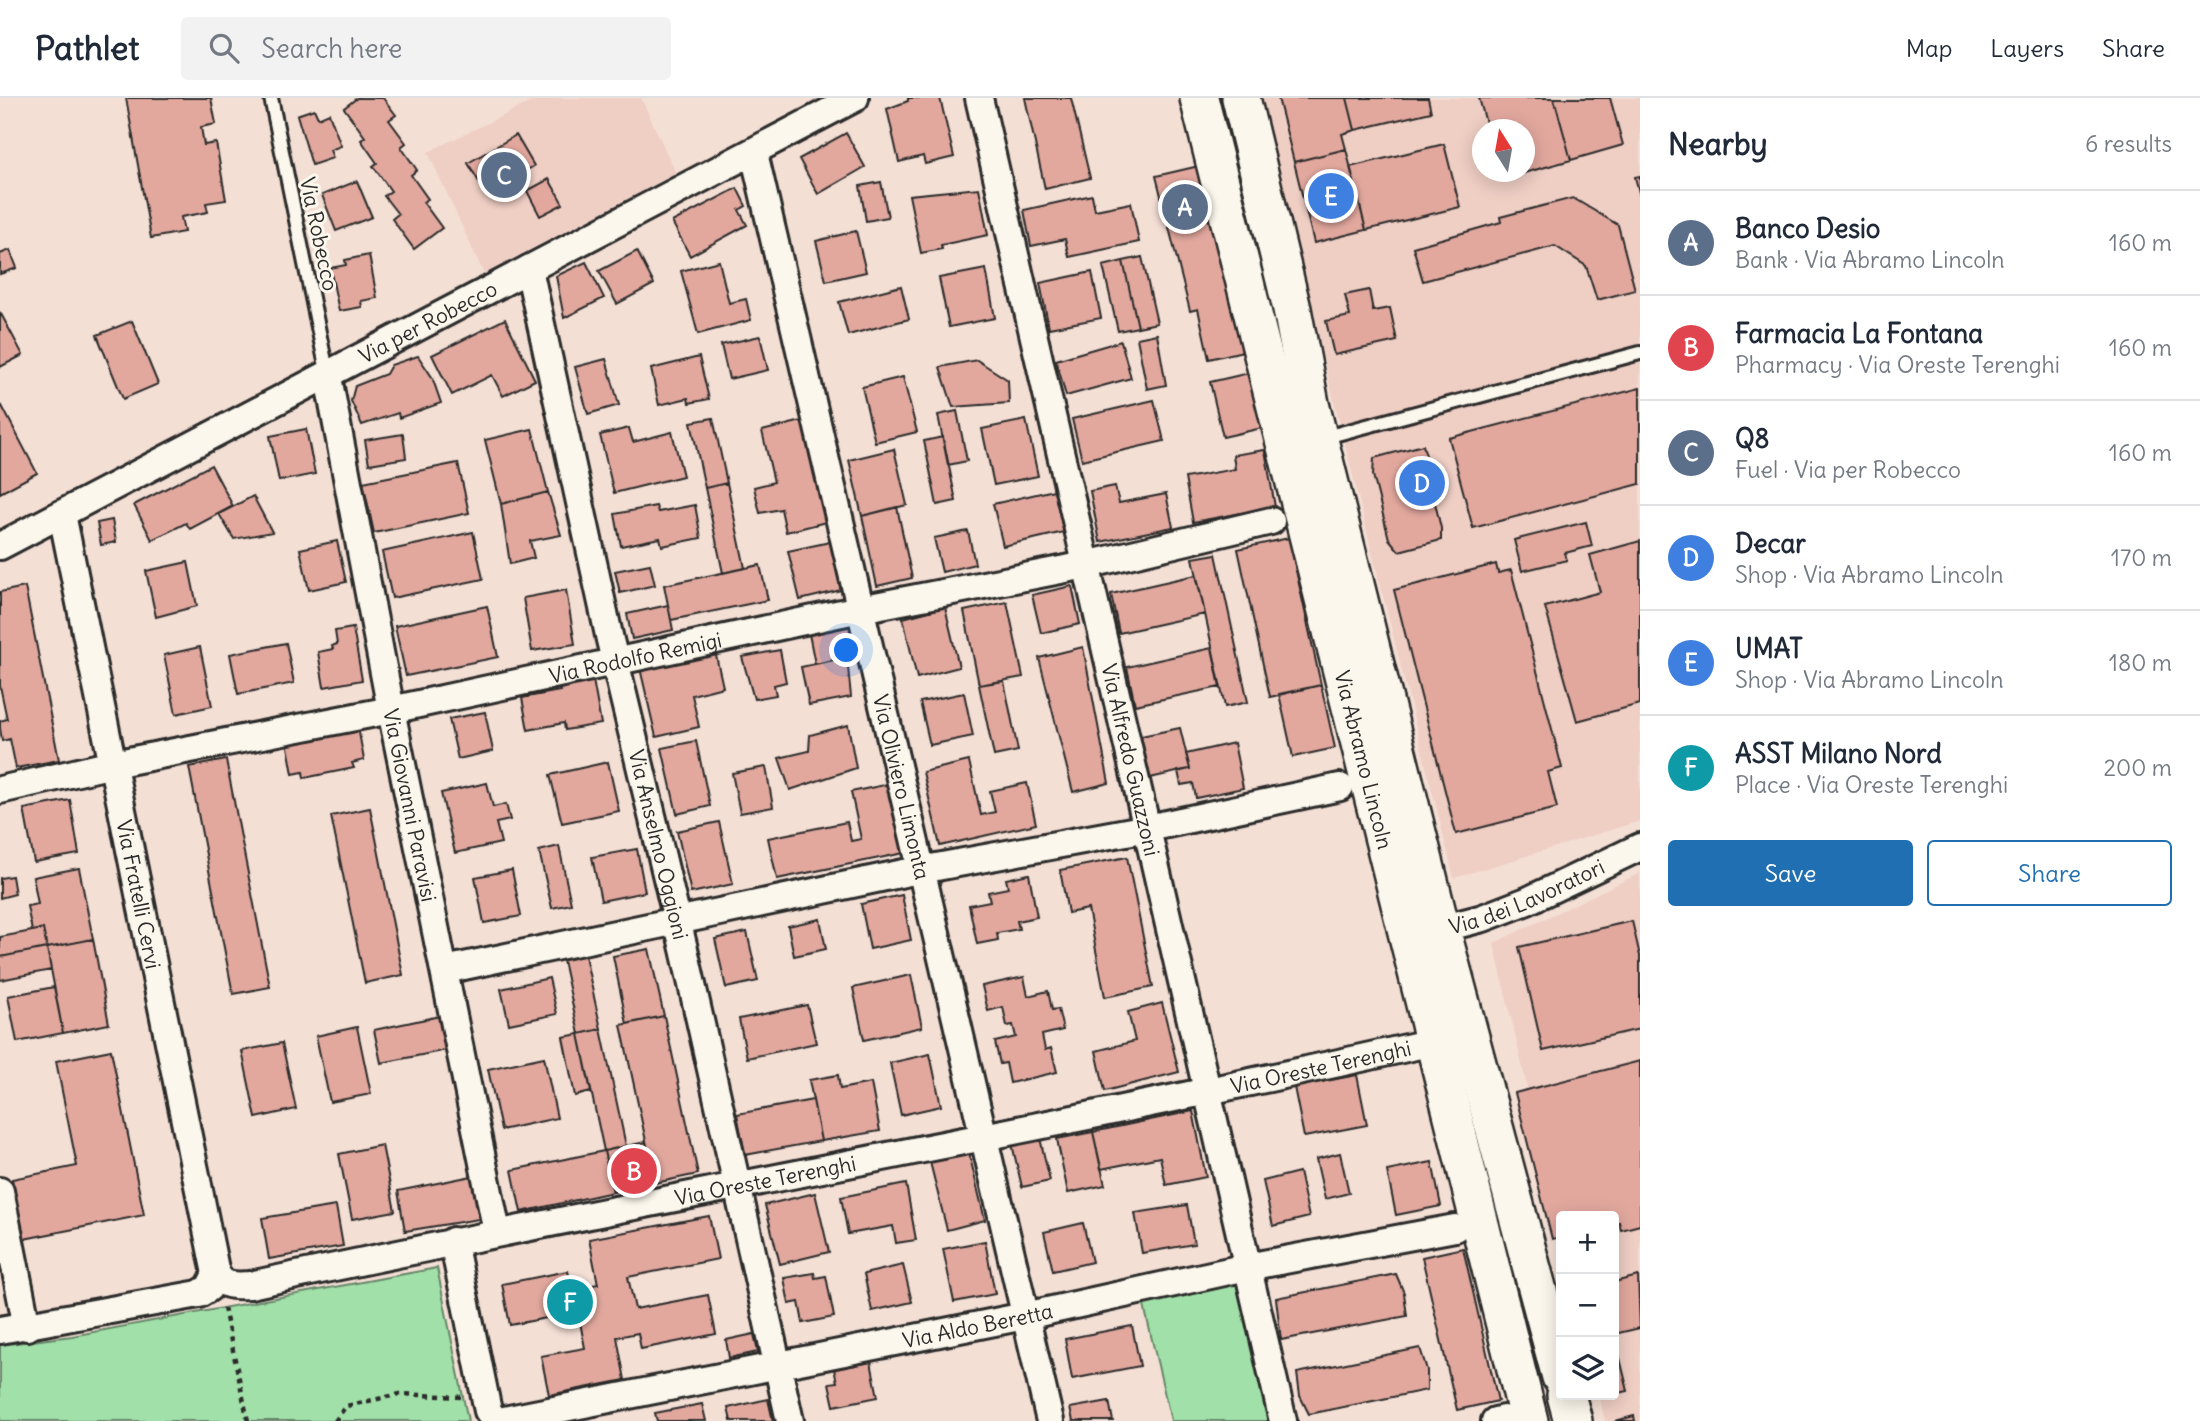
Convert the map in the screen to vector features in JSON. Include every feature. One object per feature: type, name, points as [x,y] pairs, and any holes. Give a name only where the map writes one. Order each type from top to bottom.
[{"type":"main road","name":"Via Abramo Lincoln","points":[[1199,98],[1424,933],[1508,1170],[1556,1357]]},
{"type":"main road","name":"Via Abramo Lincoln","points":[[1241,98],[1292,309],[1424,933],[1433,1042],[1509,1420]]},
{"type":"main road","points":[[1433,1042],[1464,1068],[1489,1148],[1508,1170]]},
{"type":"main road","points":[[1567,1400],[1573,1421]]},
{"type":"street","name":"Via per Robecco","points":[[0,547],[855,98]]},
{"type":"street","name":"Via Alfredo Guazzoni","points":[[979,98],[1283,1421]]},
{"type":"street","name":"Via Oliviero Limonta","points":[[754,153],[1050,1421]]},
{"type":"street","name":"Via Anselmo Oggioni","points":[[529,269],[615,660],[790,1421]]},
{"type":"street","name":"Via Giovanni Paravisi","points":[[328,377],[391,710],[497,1232]]},
{"type":"street","name":"Via Fratelli Cervi","points":[[62,514],[216,1274]]},
{"type":"street","name":"Via Rodolfo Remigi","points":[[0,790],[113,764],[391,710],[860,609],[1086,565],[1271,521]]},
{"type":"street","points":[[444,970],[922,869],[1148,828],[1340,787]]},
{"type":"street","name":"Via dei Lavoratori","points":[[1424,933],[1483,918],[1527,901],[1640,847]]},
{"type":"street","name":"Via Oreste Terenghi","points":[[216,1274],[228,1285],[250,1285],[497,1232],[1207,1093],[1433,1042]]},
{"type":"street","points":[[0,1191],[27,1327]]},
{"type":"street","name":"Via Aldo Beretta","points":[[498,1421],[1026,1316],[1247,1267],[1455,1228]]},
{"type":"street","points":[[453,1241],[488,1411],[498,1421]]},
{"type":"street","points":[[0,1330],[199,1294],[209,1289],[216,1274]]},
{"type":"lane","name":"Via Robecco","points":[[271,98],[328,377]]},
{"type":"lane","points":[[1318,439],[1640,353]]},
{"type":"path","points":[[223,1304],[248,1421]]},
{"type":"path","points":[[335,1421],[346,1406],[400,1394],[485,1397]]},
{"type":"shaded area","points":[[539,98],[641,98],[676,173],[484,274],[428,152]]},
{"type":"shaded area","points":[[1258,98],[1640,98],[1640,821],[1454,878]]},
{"type":"shaded area","points":[[1640,873],[1640,1421],[1605,1421],[1600,1400],[1619,1400],[1619,1211],[1556,1211],[1556,1213],[1494,943]]},
{"type":"green space","points":[[437,1268],[468,1421],[0,1421],[0,1345],[72,1336]]},
{"type":"green space","points":[[1238,1275],[1271,1421],[1171,1421],[1142,1297]]},
{"type":"building","points":[[126,98],[211,98],[216,124],[201,127],[204,145],[216,143],[226,200],[206,203],[208,212],[181,217],[184,232],[151,238]]},
{"type":"building","points":[[357,98],[383,98],[396,115],[389,120],[406,143],[401,147],[417,170],[411,175],[428,199],[423,202],[442,228],[414,249],[392,219],[398,214],[384,196],[391,191],[373,166],[377,163],[361,140],[365,137],[344,108]]},
{"type":"building","points":[[908,98],[940,98],[954,157],[925,164],[923,156],[899,162],[887,109],[908,101]]},
{"type":"building","points":[[1025,98],[1071,98],[1090,178],[1045,189]]},
{"type":"building","points":[[1278,98],[1347,98],[1355,130],[1342,134],[1346,149],[1294,162]]},
{"type":"building","points":[[1347,98],[1428,98],[1431,112],[1355,130]]},
{"type":"building","points":[[1479,98],[1554,98],[1571,160],[1535,170],[1535,119],[1485,119]]},
{"type":"building","points":[[1554,98],[1610,98],[1623,145],[1571,160]]},
{"type":"building","points":[[314,109],[318,118],[329,113],[341,146],[330,150],[333,158],[312,165],[297,115]]},
{"type":"building","points":[[846,133],[865,167],[818,194],[799,159]]},
{"type":"building","points":[[516,135],[534,166],[486,194],[468,163]]},
{"type":"building","points":[[1444,144],[1460,207],[1366,230],[1350,167]]},
{"type":"building","points":[[1346,149],[1366,230],[1314,243],[1294,162]]},
{"type":"building","points":[[1199,166],[1243,351],[1209,359],[1198,309],[1190,311],[1156,176]]},
{"type":"building","points":[[1640,176],[1640,196],[1635,177]]},
{"type":"building","points":[[549,179],[563,204],[540,216],[527,191]]},
{"type":"building","points":[[357,181],[372,217],[336,231],[322,195]]},
{"type":"building","points":[[881,182],[888,217],[866,221],[860,186]]},
{"type":"building","points":[[737,188],[746,206],[739,210],[747,225],[690,256],[672,222]]},
{"type":"building","points":[[979,188],[988,235],[941,245],[942,249],[921,253],[909,195]]},
{"type":"building","points":[[1092,195],[1095,210],[1131,203],[1139,242],[1069,257],[1065,239],[1031,246],[1024,210]]},
{"type":"building","points":[[1573,198],[1618,225],[1635,290],[1597,300],[1586,266],[1555,246],[1423,281],[1413,247],[1501,222],[1500,217]]},
{"type":"building","points":[[856,231],[866,272],[826,281],[816,241]]},
{"type":"building","points":[[10,250],[17,268],[0,274],[0,254]]},
{"type":"building","points":[[637,251],[654,284],[617,304],[599,271]]},
{"type":"building","points":[[369,255],[377,298],[361,301],[362,307],[339,311],[330,268],[346,265],[345,260]]},
{"type":"building","points":[[1142,257],[1157,323],[1138,327],[1123,261]]},
{"type":"building","points":[[719,261],[729,303],[746,299],[751,320],[698,334],[681,271]]},
{"type":"building","points":[[1123,261],[1138,327],[1118,331],[1103,266]]},
{"type":"building","points":[[586,262],[604,298],[564,318],[556,276]]},
{"type":"building","points":[[986,269],[995,318],[949,327],[939,278]]},
{"type":"building","points":[[1092,272],[1101,318],[1049,328],[1040,283]]},
{"type":"building","points":[[901,286],[909,319],[848,335],[839,302]]},
{"type":"building","points":[[1369,290],[1373,311],[1390,308],[1397,341],[1334,355],[1326,321],[1350,316],[1345,295]]},
{"type":"building","points":[[0,312],[23,355],[0,367]]},
{"type":"building","points":[[505,319],[535,380],[503,396],[492,375],[452,395],[432,355]]},
{"type":"building","points":[[132,321],[158,384],[123,399],[97,335]]},
{"type":"building","points":[[1157,334],[1166,385],[1147,389],[1137,338]]},
{"type":"building","points":[[760,336],[768,370],[729,379],[721,345]]},
{"type":"building","points":[[1121,341],[1131,378],[1066,396],[1056,360]]},
{"type":"building","points":[[418,356],[432,377],[441,403],[399,418],[398,413],[362,425],[351,401],[355,386],[386,374],[391,365]]},
{"type":"building","points":[[699,357],[709,399],[689,403],[688,398],[659,405],[651,369]]},
{"type":"building","points":[[606,359],[619,405],[588,414],[575,367]]},
{"type":"building","points":[[977,360],[1008,380],[1009,403],[953,407],[940,367]]},
{"type":"building","points":[[1249,373],[1262,428],[1223,437],[1210,382]]},
{"type":"building","points":[[903,377],[917,432],[875,442],[862,387]]},
{"type":"building","points":[[1640,388],[1640,484],[1473,528],[1449,438]]},
{"type":"building","points":[[1154,400],[1164,441],[1082,460],[1072,419]]},
{"type":"building","points":[[2,406],[37,473],[0,493],[0,408]]},
{"type":"building","points":[[957,411],[967,461],[948,465],[938,415]]},
{"type":"building","points":[[713,418],[727,483],[705,488],[691,422]]},
{"type":"building","points":[[1026,420],[1038,476],[994,485],[982,429]]},
{"type":"building","points":[[802,421],[826,522],[786,532],[781,509],[760,513],[754,487],[774,482],[762,431]]},
{"type":"building","points":[[629,428],[633,442],[672,432],[683,476],[614,493],[600,435]]},
{"type":"building","points":[[306,429],[315,474],[279,481],[270,436]]},
{"type":"building","points":[[532,429],[548,492],[501,504],[485,440]]},
{"type":"building","points":[[403,434],[406,458],[369,464],[365,440]]},
{"type":"building","points":[[943,437],[956,501],[937,505],[924,441]]},
{"type":"building","points":[[1423,445],[1432,477],[1429,478],[1441,528],[1441,540],[1399,551],[1389,539],[1373,475],[1374,458]]},
{"type":"building","points":[[894,449],[907,505],[862,516],[849,460]]},
{"type":"building","points":[[1265,450],[1275,507],[1193,522],[1185,478],[1235,469],[1233,455]]},
{"type":"building","points":[[458,463],[469,513],[374,533],[363,482]]},
{"type":"building","points":[[211,465],[233,506],[190,529],[186,523],[152,540],[134,505]]},
{"type":"building","points":[[727,483],[745,568],[723,573],[705,488]]},
{"type":"building","points":[[1115,486],[1119,503],[1166,494],[1173,527],[1100,542],[1090,491]]},
{"type":"building","points":[[1054,490],[1064,532],[1003,546],[993,504]]},
{"type":"building","points":[[548,492],[561,535],[530,541],[534,558],[510,564],[501,504]]},
{"type":"building","points":[[253,496],[272,532],[234,539],[219,514]]},
{"type":"building","points":[[695,505],[701,538],[662,546],[660,538],[621,546],[615,514],[656,506],[658,512]]},
{"type":"building","points":[[897,507],[912,578],[877,586],[862,516]]},
{"type":"building","points":[[112,520],[116,542],[101,545],[97,523]]},
{"type":"building","points":[[1586,522],[1592,546],[1565,553],[1567,560],[1522,571],[1514,540]]},
{"type":"building","points":[[968,531],[975,564],[942,572],[934,538]]},
{"type":"building","points":[[473,532],[483,579],[392,598],[382,552]]},
{"type":"building","points":[[1289,538],[1321,685],[1270,697],[1238,549]]},
{"type":"building","points":[[337,541],[346,582],[309,590],[300,549]]},
{"type":"building","points":[[1640,541],[1640,704],[1577,721],[1545,607],[1600,592],[1590,555]]},
{"type":"building","points":[[830,542],[841,590],[800,600],[788,551]]},
{"type":"building","points":[[1216,554],[1248,702],[1225,707],[1193,558]]},
{"type":"building","points":[[188,562],[197,606],[156,617],[146,571]]},
{"type":"building","points":[[650,564],[655,585],[620,593],[615,571]]},
{"type":"building","points":[[1496,564],[1498,573],[1511,570],[1562,768],[1548,772],[1557,808],[1456,834],[1394,590]]},
{"type":"building","points":[[760,565],[768,600],[671,620],[664,585]]},
{"type":"building","points":[[1196,575],[1205,614],[1119,633],[1111,594]]},
{"type":"building","points":[[1072,586],[1080,624],[1041,633],[1032,595]]},
{"type":"building","points":[[25,587],[59,760],[16,768],[10,739],[2,741],[0,728],[0,721],[7,719],[0,686],[0,592]]},
{"type":"building","points":[[566,590],[575,644],[532,651],[523,598]]},
{"type":"building","points":[[1007,602],[1023,677],[979,685],[964,611]]},
{"type":"building","points":[[668,605],[673,630],[632,639],[627,614]]},
{"type":"building","points":[[487,606],[498,657],[406,676],[395,626]]},
{"type":"building","points":[[945,607],[959,667],[917,678],[903,618]]},
{"type":"building","points":[[855,619],[863,654],[815,664],[808,629]]},
{"type":"building","points":[[353,628],[362,680],[324,687],[318,652],[333,649],[332,646],[337,644],[335,631]]},
{"type":"building","points":[[286,643],[294,683],[238,694],[230,654]]},
{"type":"building","points":[[200,647],[212,706],[176,714],[164,655]]},
{"type":"building","points":[[1083,647],[1109,783],[1073,792],[1039,658]]},
{"type":"building","points":[[1212,648],[1220,687],[1135,705],[1127,667]]},
{"type":"building","points":[[780,650],[786,682],[774,685],[776,695],[754,699],[742,657]]},
{"type":"building","points":[[715,651],[723,687],[692,695],[699,727],[656,737],[640,668]]},
{"type":"building","points":[[847,657],[851,697],[809,705],[801,667]]},
{"type":"building","points":[[593,680],[601,724],[565,730],[564,723],[528,730],[522,698],[560,691],[559,687]]},
{"type":"building","points":[[1004,681],[1018,751],[994,756],[979,685]]},
{"type":"building","points":[[1321,685],[1335,748],[1293,757],[1279,694]]},
{"type":"building","points":[[964,693],[973,736],[930,745],[920,702]]},
{"type":"building","points":[[485,712],[493,751],[458,759],[449,719]]},
{"type":"building","points":[[848,725],[856,768],[790,790],[779,758],[809,751],[810,735]]},
{"type":"building","points":[[358,727],[364,760],[352,763],[354,768],[304,778],[303,772],[293,774],[287,741]]},
{"type":"building","points":[[1180,728],[1190,769],[1150,778],[1141,736]]},
{"type":"building","points":[[696,741],[710,806],[677,814],[662,748]]},
{"type":"building","points":[[1234,743],[1243,788],[1196,798],[1193,783],[1181,785],[1178,771],[1190,769],[1186,754]]},
{"type":"building","points":[[226,760],[270,987],[233,994],[189,767]]},
{"type":"building","points":[[969,761],[981,815],[995,812],[990,791],[1027,783],[1036,824],[940,846],[923,772]]},
{"type":"building","points":[[608,762],[619,811],[562,823],[550,775]]},
{"type":"building","points":[[766,767],[773,807],[740,813],[732,773]]},
{"type":"building","points":[[487,783],[493,807],[506,804],[510,820],[496,823],[501,843],[455,853],[441,793]]},
{"type":"building","points":[[889,784],[904,853],[777,879],[768,838],[847,822],[851,841],[861,839],[851,792]]},
{"type":"building","points":[[70,800],[79,854],[34,862],[24,809]]},
{"type":"building","points":[[370,808],[403,975],[365,983],[331,816]]},
{"type":"building","points":[[719,822],[733,884],[691,893],[677,831]]},
{"type":"building","points":[[559,846],[571,904],[552,908],[539,851]]},
{"type":"building","points":[[637,849],[645,892],[601,901],[592,857]]},
{"type":"building","points":[[1127,857],[1153,987],[1105,997],[1088,909],[1068,913],[1060,870]]},
{"type":"building","points":[[79,868],[93,939],[47,948],[43,929],[32,931],[27,906],[38,904],[33,877]]},
{"type":"building","points":[[512,870],[521,916],[484,923],[475,877]]},
{"type":"building","points":[[1029,874],[1037,917],[1017,921],[1019,929],[997,933],[998,940],[977,944],[969,905],[990,901],[988,892],[1008,888],[1006,879]]},
{"type":"building","points":[[12,876],[15,894],[0,898],[0,878]]},
{"type":"building","points":[[902,895],[911,940],[870,949],[861,904]]},
{"type":"building","points":[[820,919],[826,949],[794,956],[788,926]]},
{"type":"building","points":[[1632,921],[1640,956],[1640,1029],[1543,1051],[1519,947]]},
{"type":"building","points":[[43,929],[47,948],[0,957],[0,937]]},
{"type":"building","points":[[747,932],[758,981],[726,988],[715,939]]},
{"type":"building","points":[[93,939],[109,1024],[63,1033],[47,948]]},
{"type":"building","points":[[47,948],[51,970],[0,980],[0,957]]},
{"type":"building","points":[[649,949],[664,1016],[627,1024],[613,956]]},
{"type":"building","points":[[584,951],[601,1029],[579,1034],[562,956]]},
{"type":"building","points":[[911,975],[922,1027],[864,1040],[853,988]]},
{"type":"building","points":[[1024,977],[1028,996],[1048,991],[1052,1010],[1058,1009],[1063,1030],[1042,1035],[1045,1050],[1051,1048],[1057,1072],[1010,1083],[1006,1063],[1000,1064],[995,1042],[1016,1037],[1013,1025],[1007,1026],[1003,1007],[988,1011],[982,986]]},
{"type":"building","points":[[549,978],[557,1014],[509,1024],[501,989]]},
{"type":"building","points":[[54,987],[63,1033],[17,1042],[8,996]]},
{"type":"building","points":[[1162,1003],[1179,1072],[1105,1091],[1096,1051],[1135,1041],[1128,1012]]},
{"type":"building","points":[[807,1005],[816,1043],[747,1058],[739,1019]]},
{"type":"building","points":[[440,1016],[447,1050],[381,1063],[374,1030]]},
{"type":"building","points":[[664,1016],[698,1174],[655,1183],[621,1025]]},
{"type":"building","points":[[357,1027],[371,1094],[330,1102],[316,1036]]},
{"type":"building","points":[[601,1029],[626,1146],[604,1151],[579,1034]]},
{"type":"building","points":[[579,1034],[591,1092],[575,1096],[563,1037]]},
{"type":"building","points":[[282,1043],[296,1109],[256,1118],[242,1051]]},
{"type":"building","points":[[111,1050],[144,1215],[24,1239],[12,1179],[77,1166],[56,1061]]},
{"type":"building","points":[[930,1054],[941,1106],[901,1115],[890,1063]]},
{"type":"building","points":[[544,1057],[557,1118],[501,1130],[488,1069]]},
{"type":"building","points":[[1640,1061],[1640,1225],[1621,1230],[1619,1211],[1556,1211],[1556,1238],[1552,1239],[1515,1093]]},
{"type":"building","points":[[838,1075],[840,1089],[871,1083],[880,1131],[821,1141],[809,1080]]},
{"type":"building","points":[[1357,1075],[1367,1125],[1304,1137],[1294,1087]]},
{"type":"building","points":[[813,1100],[821,1141],[745,1155],[737,1114]]},
{"type":"building","points":[[1193,1111],[1206,1177],[1166,1185],[1160,1157],[1101,1169],[1093,1132]]},
{"type":"building","points":[[1093,1132],[1105,1185],[1068,1193],[1057,1139]]},
{"type":"building","points":[[1040,1138],[1050,1181],[1022,1187],[1012,1144]]},
{"type":"building","points":[[646,1142],[655,1183],[613,1192],[604,1151]]},
{"type":"building","points":[[382,1145],[395,1211],[352,1219],[339,1154]]},
{"type":"building","points":[[968,1149],[985,1220],[947,1230],[929,1158]]},
{"type":"building","points":[[604,1151],[613,1192],[521,1212],[512,1170]]},
{"type":"building","points":[[1340,1153],[1349,1193],[1325,1199],[1316,1159]]},
{"type":"building","points":[[1432,1162],[1441,1206],[1396,1215],[1387,1171]]},
{"type":"building","points":[[1299,1172],[1309,1217],[1273,1226],[1263,1181]]},
{"type":"building","points":[[472,1176],[479,1219],[405,1231],[398,1191]]},
{"type":"building","points":[[906,1184],[916,1240],[896,1243],[893,1226],[848,1234],[841,1197]]},
{"type":"building","points":[[815,1193],[829,1252],[780,1264],[765,1205]]},
{"type":"building","points":[[1187,1205],[1194,1244],[1142,1253],[1135,1213]]},
{"type":"building","points":[[336,1206],[343,1246],[269,1259],[262,1218]]},
{"type":"building","points":[[709,1216],[718,1259],[628,1277],[635,1309],[708,1295],[716,1334],[641,1349],[638,1333],[617,1337],[625,1380],[549,1395],[541,1356],[585,1348],[578,1312],[510,1325],[502,1284],[568,1271],[572,1289],[598,1284],[589,1239]]},
{"type":"building","points":[[1083,1223],[1092,1262],[1053,1271],[1044,1232]]},
{"type":"building","points":[[985,1241],[995,1294],[954,1302],[943,1249]]},
{"type":"building","points":[[1463,1248],[1498,1401],[1457,1410],[1422,1257]]},
{"type":"building","points":[[903,1265],[912,1302],[872,1311],[864,1274]]},
{"type":"building","points":[[814,1273],[815,1278],[826,1276],[834,1317],[803,1323],[799,1302],[789,1304],[784,1278]]},
{"type":"building","points":[[1396,1274],[1404,1293],[1407,1316],[1281,1340],[1276,1298]]},
{"type":"building","points":[[1638,1276],[1640,1328],[1619,1333],[1619,1281]]},
{"type":"building","points":[[1132,1326],[1140,1366],[1072,1379],[1065,1339]]},
{"type":"building","points":[[754,1334],[758,1352],[729,1358],[726,1340]]},
{"type":"building","points":[[1420,1348],[1427,1370],[1427,1390],[1309,1414],[1300,1396],[1297,1373]]},
{"type":"building","points":[[1619,1354],[1628,1391],[1619,1393]]},
{"type":"building","points":[[871,1362],[878,1397],[834,1406],[829,1383],[837,1382],[834,1369]]},
{"type":"building","points":[[768,1399],[773,1421],[731,1421],[728,1408]]},
{"type":"building","points":[[1109,1401],[1113,1421],[1073,1421],[1070,1408]]},
{"type":"building","points":[[702,1404],[706,1421],[657,1421],[655,1413]]},
{"type":"building","points":[[1634,1416],[1635,1421],[1615,1421]]},
{"type":"place","name":"Q8","points":[[504,175]]},
{"type":"place","name":"UMAT","points":[[1331,196]]},
{"type":"place","name":"Banco Desio","points":[[1185,207]]},
{"type":"place","name":"Decar","points":[[1422,483]]},
{"type":"place","name":"Farmacia La Fontana","points":[[634,1171]]},
{"type":"place","name":"ASST Milano Nord","points":[[570,1302]]}]
